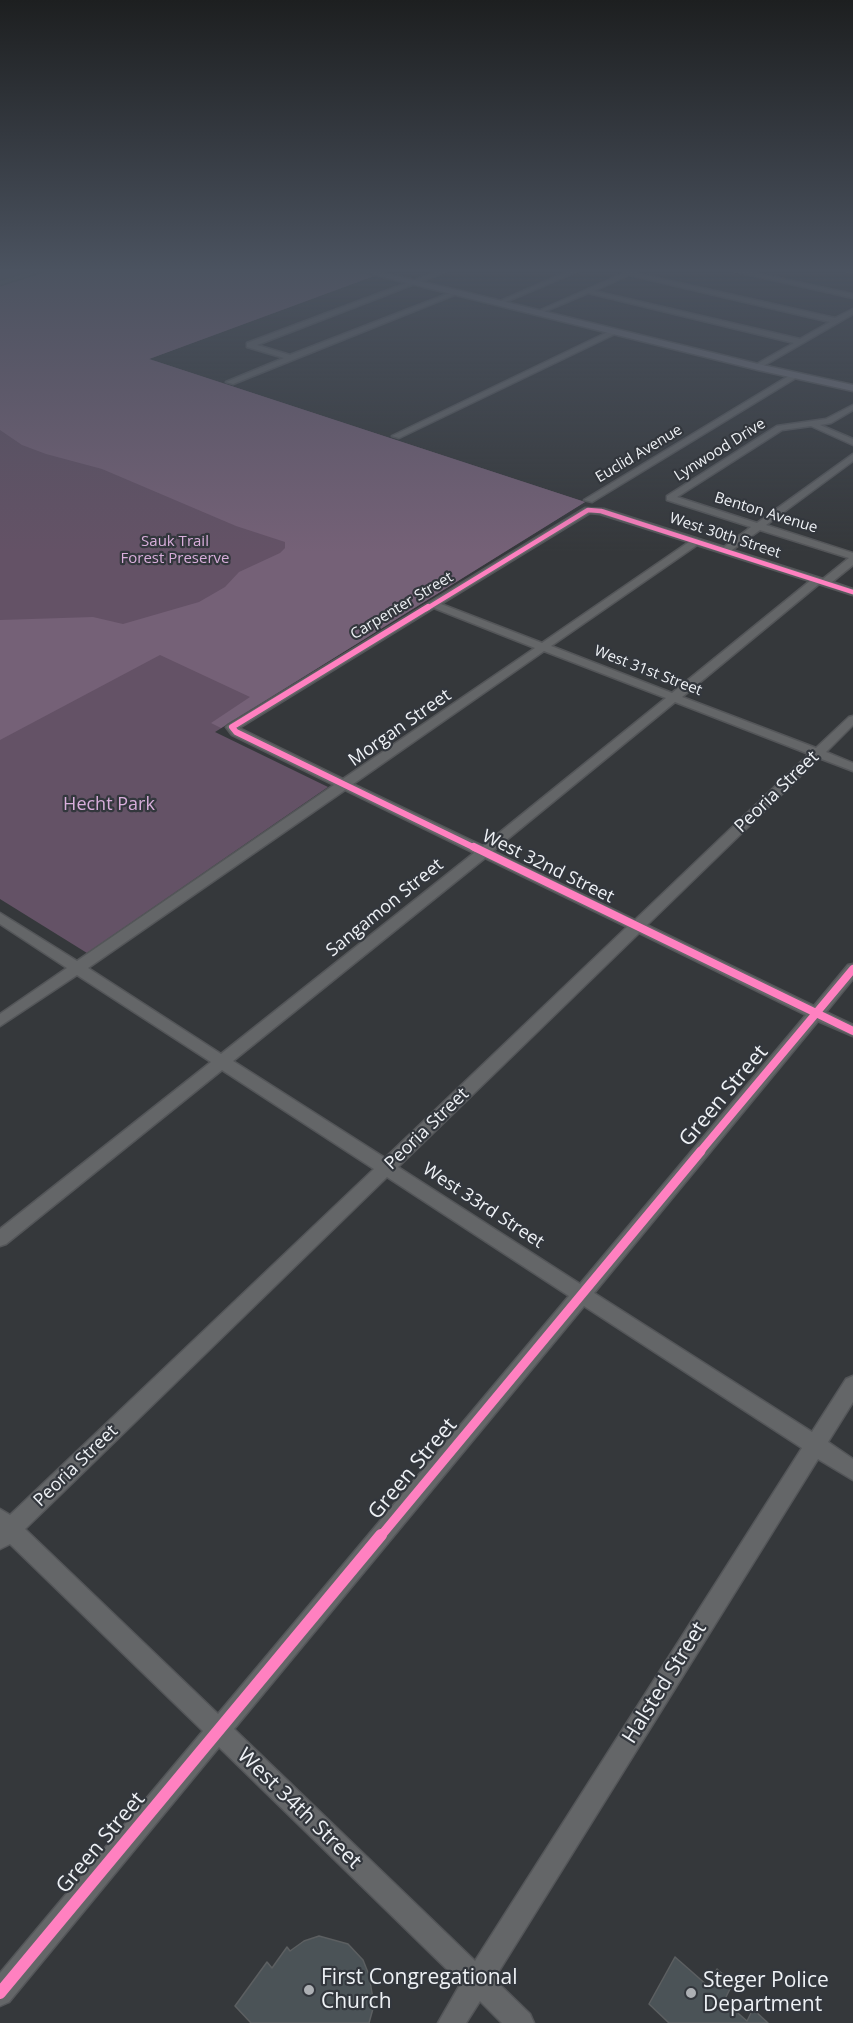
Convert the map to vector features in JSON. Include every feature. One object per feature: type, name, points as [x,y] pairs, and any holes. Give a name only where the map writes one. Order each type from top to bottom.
[{"type":"main road","points":[[743,363],[853,388]]},
{"type":"street","points":[[230,382],[277,363]]},
{"type":"street","points":[[396,436],[549,363]]},
{"type":"street","points":[[758,367],[764,363]]},
{"type":"street","name":"Euclid Avenue","points":[[588,505],[795,376]]},
{"type":"street","name":"Lynwood Drive","points":[[670,498],[780,428],[828,422],[853,407]]},
{"type":"street","points":[[814,425],[853,442]]},
{"type":"street","points":[[726,550],[853,457]]},
{"type":"street","name":"Benton Avenue","points":[[670,498],[853,558]]},
{"type":"street","name":"West 30th Street","points":[[588,505],[853,592]]},
{"type":"street","name":"Carpenter Street","points":[[232,727],[588,505]]},
{"type":"street","name":"Morgan Street","points":[[0,1022],[697,541]]},
{"type":"street","name":"Sangamon Street","points":[[0,1239],[484,852],[673,697],[853,558]]},
{"type":"street","name":"West 31st Street","points":[[432,604],[853,767]]},
{"type":"street","name":"Peoria Street","points":[[3,1529],[387,1168],[853,719]]},
{"type":"street","name":"West 32nd Street","points":[[232,727],[236,732],[344,785],[853,1031]]},
{"type":"street","name":"West 33rd Street","points":[[0,918],[853,1470]]},
{"type":"street","name":"Green Street","points":[[0,1993],[853,969]]},
{"type":"street","name":"Halsted Street","points":[[451,2023],[853,1385]]},
{"type":"street","name":"West 34th Street","points":[[3,1529],[218,1730],[521,2023]]},
{"type":"green space","name":"Sauk Trail Forest Preserve","points":[[0,363],[162,363],[585,502],[215,732],[328,787],[87,953],[0,899]]},
{"type":"shaded area","points":[[0,363],[162,363],[585,502],[221,728],[211,723],[250,697],[160,655],[0,740],[0,620],[93,617],[123,624],[199,602],[225,587],[239,572],[280,553],[285,548],[285,542],[236,526],[102,469],[22,445],[0,430]]},
{"type":"building","name":"First Congregational Church","points":[[319,1936],[348,1944],[363,1960],[369,1975],[374,2005],[369,2023],[251,2023],[235,2006],[267,1962],[272,1968],[287,1947],[290,1951],[304,1941]]},
{"type":"building","name":"Steger Police Department","points":[[675,1957],[708,1986],[717,1969],[733,1983],[724,2001],[747,2021],[753,2009],[768,2023],[669,2023],[649,2004]]},
{"type":"cycle path","points":[[853,592],[601,511],[588,510],[232,727],[236,732],[853,1031]]},
{"type":"cycle path","points":[[0,1993],[853,969]]},
{"type":"place","name":"First Congregational Church","points":[[309,1990]]},
{"type":"place","name":"Steger Police Department","points":[[691,1993]]},
{"type":"park label","name":"Hecht Park","points":[[109,805]]}]
